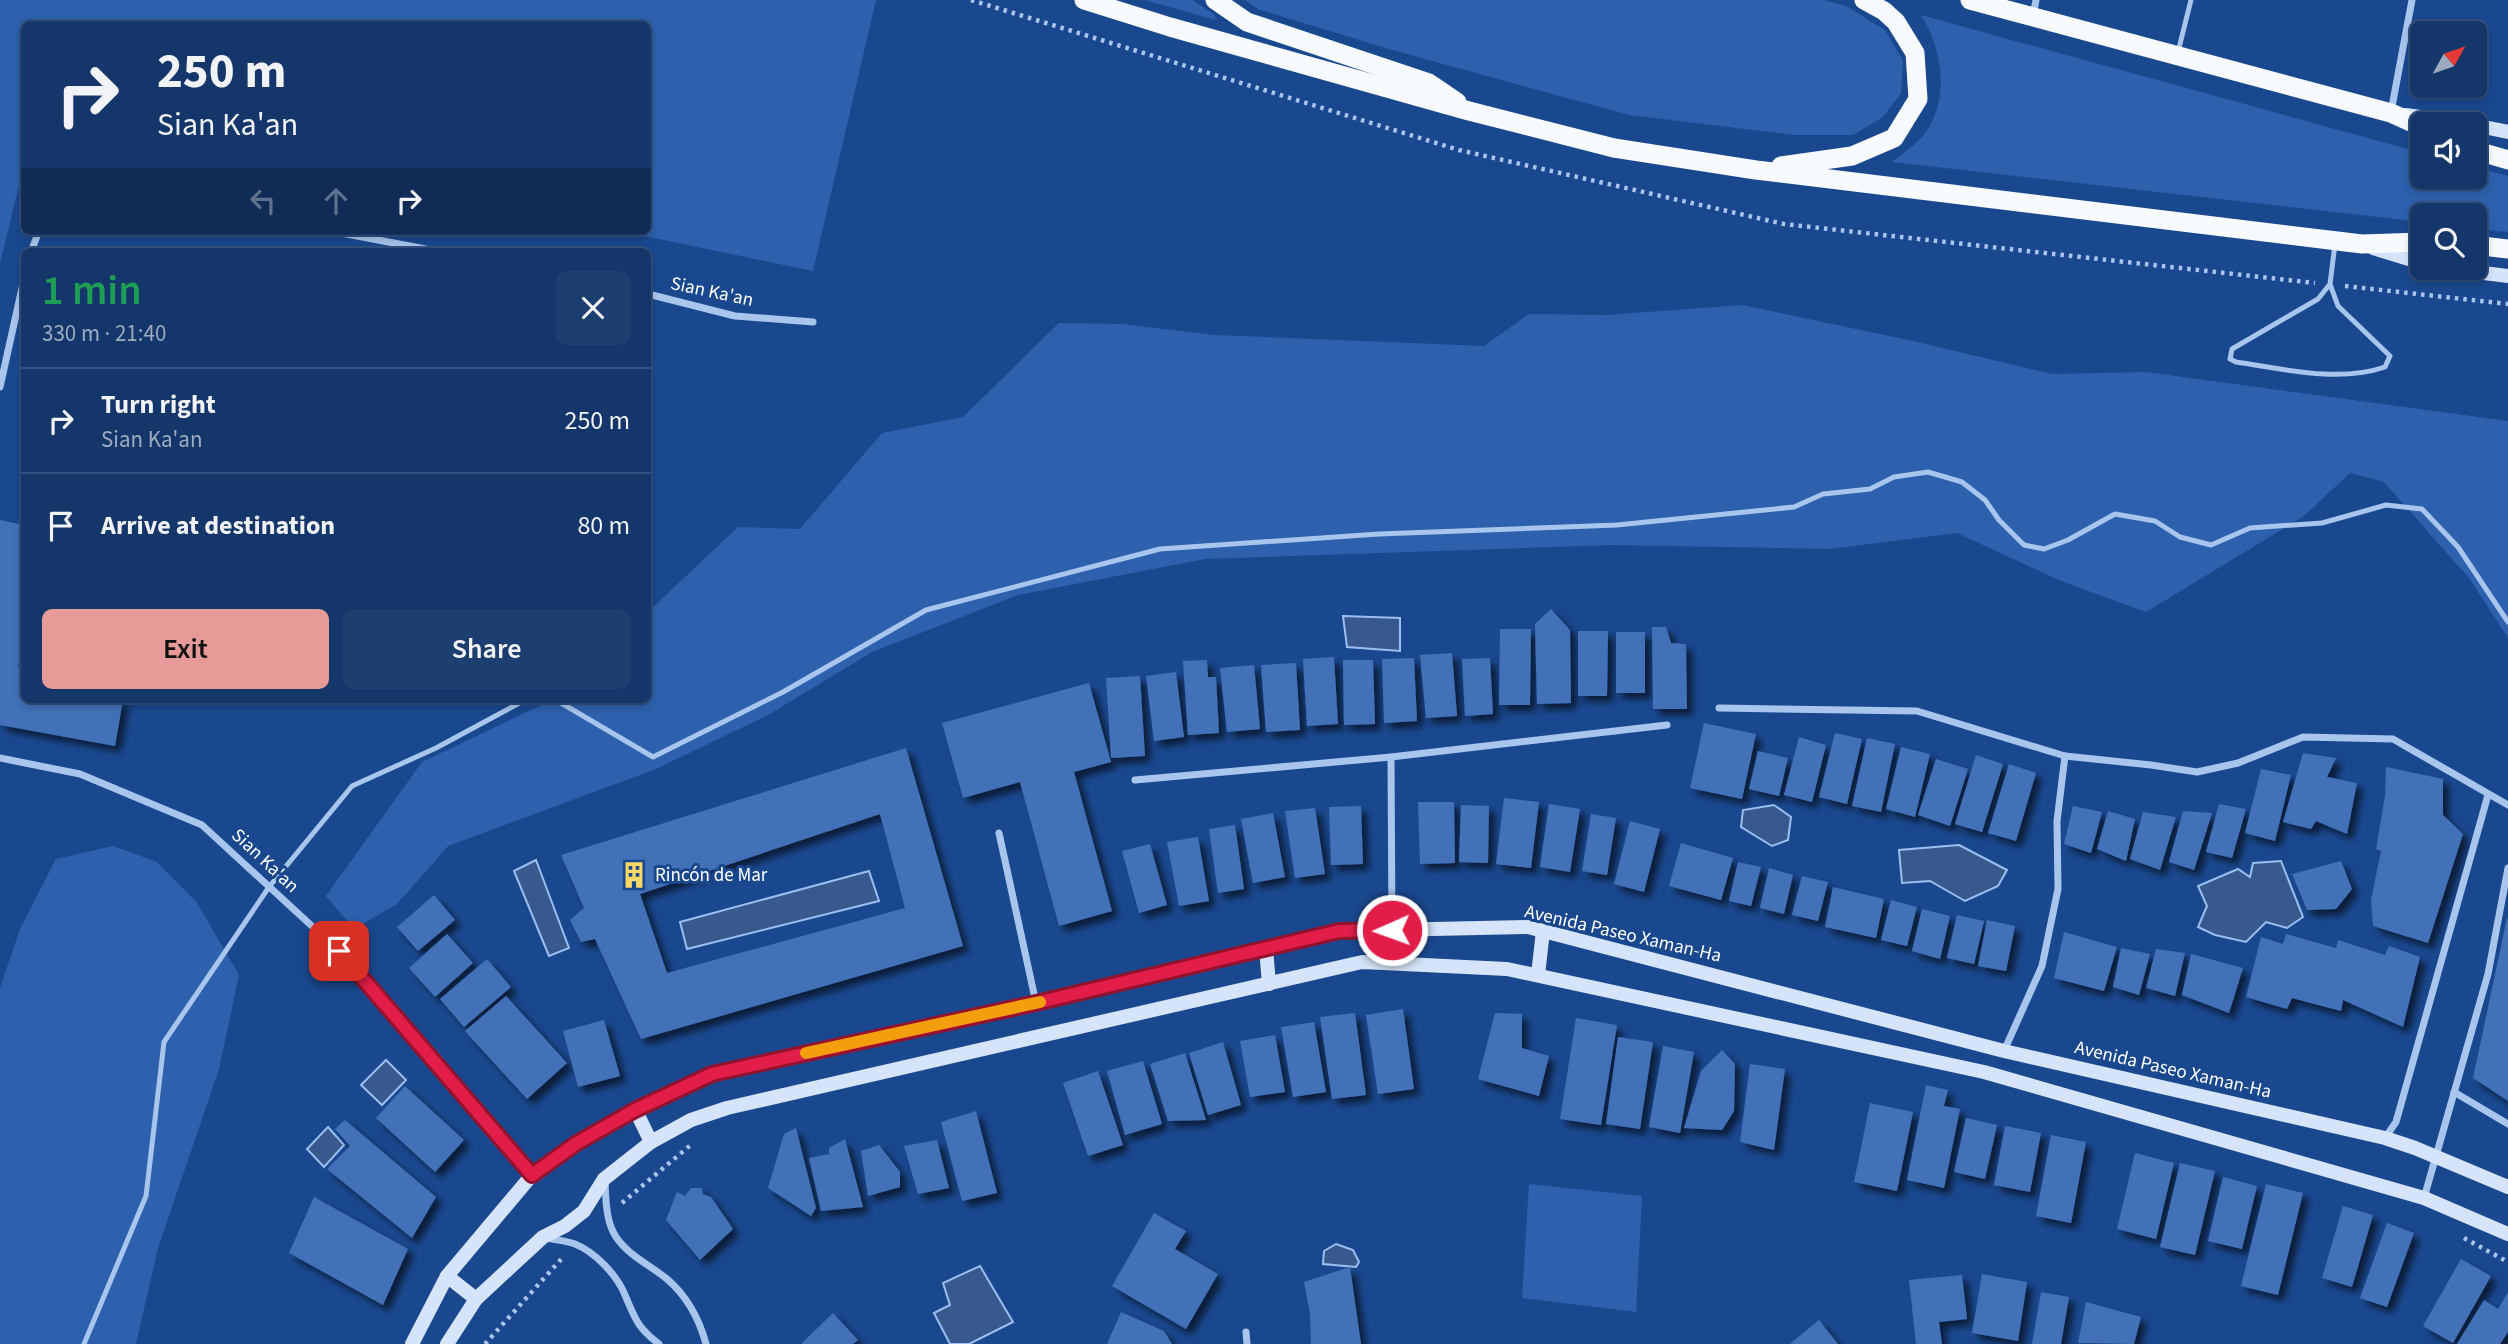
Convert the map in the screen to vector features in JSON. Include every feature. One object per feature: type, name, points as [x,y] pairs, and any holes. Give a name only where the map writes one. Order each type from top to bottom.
[{"type":"highway","points":[[1084,0],[1170,27],[1469,111],[1614,148],[1756,170],[2335,241],[2362,244],[2410,242]]},
{"type":"highway","points":[[1215,0],[1247,22],[1429,82],[1469,111]]},
{"type":"highway","points":[[1756,170],[1852,156],[1894,138],[1900,129],[1919,99],[1915,53],[1896,22],[1884,11],[1864,0]]},
{"type":"highway","points":[[1970,0],[2034,8],[2177,55],[2391,113],[2410,122]]},
{"type":"highway","points":[[2487,154],[2508,160]]},
{"type":"highway","points":[[2487,247],[2508,249]]},
{"type":"main road","points":[[2391,113],[2410,116]]},
{"type":"main road","points":[[2487,128],[2508,132]]},
{"type":"main road","points":[[2362,244],[2410,259]]},
{"type":"main road","points":[[2487,273],[2508,276]]},
{"type":"main road","name":"Avenida Paseo Xaman-Ha","points":[[412,1344],[447,1276],[532,1175],[577,1143],[635,1110],[712,1074],[1036,1003],[1339,931],[1528,927],[2004,1051],[2385,1138],[2508,1187]]},
{"type":"main road","points":[[1538,975],[1544,931]]},
{"type":"main road","points":[[1266,949],[1269,984]]},
{"type":"main road","points":[[447,1344],[476,1299],[543,1237],[565,1226],[584,1211],[604,1179],[651,1142],[691,1120],[727,1108],[1362,962],[1507,969],[1984,1072],[2424,1198],[2508,1234]]},
{"type":"main road","points":[[635,1110],[651,1142]]},
{"type":"main road","points":[[447,1276],[476,1299]]},
{"type":"street","points":[[2391,113],[2412,0]]},
{"type":"street","points":[[352,235],[420,248]]},
{"type":"street","points":[[0,387],[21,292]]},
{"type":"street","name":"Sian Ka'an","points":[[651,295],[735,316],[813,322]]},
{"type":"street","points":[[1718,708],[1917,711],[2065,756],[2197,772],[2238,763],[2303,737],[2393,739],[2508,805]]},
{"type":"street","points":[[1136,780],[1391,757],[1667,725]]},
{"type":"street","points":[[2004,1051],[2042,966],[2058,890],[2057,821],[2065,756]]},
{"type":"street","points":[[1391,757],[1392,930]]},
{"type":"street","name":"Sian Ka'an","points":[[0,758],[80,774],[202,825],[339,951],[532,1175]]},
{"type":"street","points":[[2385,1138],[2396,1122],[2488,795]]},
{"type":"street","points":[[999,833],[1036,1003]]},
{"type":"street","points":[[2424,1198],[2488,974],[2508,868]]},
{"type":"street","points":[[2454,1092],[2508,1124]]},
{"type":"street","points":[[604,1179],[608,1215],[615,1236],[631,1253],[666,1278],[693,1308],[706,1344]]},
{"type":"street","points":[[543,1237],[574,1244],[596,1257],[624,1292],[631,1312],[642,1330],[659,1344]]},
{"type":"street","points":[[1246,1332],[1247,1344]]},
{"type":"lane","points":[[2177,55],[2190,0]]},
{"type":"lane","points":[[2330,284],[2318,299],[2232,349],[2230,359],[2315,373],[2368,373],[2385,367],[2390,356],[2338,306],[2330,284],[2335,241]]},
{"type":"lane","points":[[561,703],[653,757],[783,692],[926,610],[1160,549],[1379,534],[1617,525],[1794,507],[1823,494],[1870,489],[1894,477],[1928,472],[1962,482],[1985,500],[1999,520],[2024,545],[2044,549],[2068,540],[2115,514],[2155,521],[2180,537],[2211,545],[2250,528],[2322,523],[2386,505],[2422,509],[2458,547],[2508,622]]},
{"type":"lane","points":[[84,1344],[146,1196],[164,1042],[269,887],[352,786],[436,748],[519,703]]},
{"type":"path","points":[[608,1215],[701,1135]]},
{"type":"path","points":[[2461,1237],[2508,1262]]},
{"type":"path","points":[[485,1344],[574,1244]]},
{"type":"shaded area","points":[[0,0],[876,0],[813,271],[639,235],[651,235],[651,21],[21,21],[21,178],[0,263]]},
{"type":"shaded area","points":[[1145,0],[1192,0],[1214,14],[1216,20]]},
{"type":"shaded area","points":[[1245,0],[1824,0],[1846,6],[1885,30],[1903,61],[1901,93],[1883,117],[1853,135],[1794,135],[1629,115],[1389,49],[1258,9]]},
{"type":"shaded area","points":[[1921,15],[2410,150],[2410,189],[2487,189],[2487,170],[2508,176],[2508,232],[2487,230],[2487,203],[2410,203],[2410,221],[1892,162],[1922,137],[1937,108],[1941,76],[1935,44]]},
{"type":"shaded area","points":[[1742,305],[2052,374],[2146,372],[2508,421],[2508,638],[2469,578],[2384,482],[2350,473],[2304,516],[2146,612],[2061,581],[1957,533],[1830,549],[1612,545],[1205,559],[1018,595],[872,652],[768,715],[656,769],[448,846],[397,904],[354,929],[326,896],[422,762],[546,703],[651,703],[651,609],[738,527],[800,529],[882,433],[963,417],[1059,323],[1122,324],[1214,335],[1484,346],[1529,314],[1607,315]]},
{"type":"shaded area","points":[[1343,616],[1400,618],[1400,651],[1347,647]]},
{"type":"shaded area","points":[[1774,805],[1791,817],[1788,840],[1772,846],[1741,827],[1743,810]]},
{"type":"shaded area","points":[[1959,845],[2007,870],[1998,886],[1965,901],[1930,881],[1902,883],[1899,850]]},
{"type":"shaded area","points":[[113,846],[157,862],[197,903],[239,975],[219,1069],[158,1248],[136,1344],[0,1344],[0,988],[20,929],[56,859]]},
{"type":"shaded area","points":[[536,860],[569,948],[549,956],[514,871]]},
{"type":"shaded area","points":[[2281,861],[2303,917],[2287,928],[2266,922],[2246,942],[2215,935],[2198,927],[2207,906],[2198,886],[2238,869],[2250,877],[2253,863]]},
{"type":"shaded area","points":[[869,871],[879,901],[687,949],[680,922]]},
{"type":"shaded area","points":[[386,1060],[406,1080],[382,1105],[361,1085]]},
{"type":"shaded area","points":[[328,1127],[344,1145],[324,1167],[307,1149]]},
{"type":"shaded area","points":[[1529,1184],[1642,1196],[1636,1312],[1522,1298]]},
{"type":"shaded area","points":[[1336,1244],[1353,1250],[1359,1262],[1356,1267],[1323,1264],[1324,1251]]},
{"type":"shaded area","points":[[980,1266],[1013,1322],[969,1344],[950,1344],[934,1313],[950,1305],[943,1283]]},
{"type":"building","points":[[0,520],[21,524],[21,650],[18,667],[21,668],[21,703],[122,703],[115,746],[0,725]]},
{"type":"building","points":[[1551,609],[1570,630],[1571,703],[1537,704],[1535,624]]},
{"type":"building","points":[[1652,627],[1666,627],[1671,643],[1686,644],[1687,709],[1653,709]]},
{"type":"building","points":[[1500,629],[1531,629],[1530,705],[1499,705]]},
{"type":"building","points":[[1578,631],[1608,631],[1607,696],[1578,696]]},
{"type":"building","points":[[1616,632],[1645,632],[1645,693],[1616,693]]},
{"type":"building","points":[[1452,653],[1457,716],[1426,718],[1420,655]]},
{"type":"building","points":[[1334,657],[1338,724],[1307,726],[1303,659]]},
{"type":"building","points":[[1414,658],[1417,721],[1384,723],[1382,659]]},
{"type":"building","points":[[1490,658],[1493,714],[1465,716],[1462,659]]},
{"type":"building","points":[[1207,660],[1208,677],[1216,677],[1219,733],[1188,735],[1183,661]]},
{"type":"building","points":[[1343,660],[1373,660],[1375,724],[1344,725]]},
{"type":"building","points":[[1296,663],[1300,730],[1266,732],[1261,665]]},
{"type":"building","points":[[1254,665],[1260,729],[1227,732],[1220,668]]},
{"type":"building","points":[[1176,672],[1184,737],[1154,741],[1146,676]]},
{"type":"building","points":[[1140,676],[1145,756],[1111,758],[1106,678]]},
{"type":"building","points":[[1089,683],[1111,762],[1074,772],[1112,911],[1059,926],[1020,782],[963,798],[942,723]]},
{"type":"building","points":[[1704,723],[1756,734],[1742,799],[1690,788]]},
{"type":"building","points":[[1835,733],[1862,739],[1847,804],[1819,797]]},
{"type":"building","points":[[1799,737],[1826,745],[1812,802],[1784,795]]},
{"type":"building","points":[[1867,738],[1895,744],[1881,812],[1852,806]]},
{"type":"building","points":[[1901,747],[1930,754],[1915,817],[1886,809]]},
{"type":"building","name":"Rincón de Mar","points":[[906,748],[963,946],[641,1039],[595,939],[581,942],[570,920],[584,908],[561,855]],"holes":[[[880,814],[905,908],[667,973],[640,894]]]},
{"type":"building","points":[[1758,751],[1788,758],[1779,796],[1749,789]]},
{"type":"building","points":[[2303,753],[2336,758],[2327,777],[2357,783],[2347,834],[2316,821],[2311,829],[2283,822]]},
{"type":"building","points":[[1976,755],[2003,764],[1982,832],[1955,824]]},
{"type":"building","points":[[1936,759],[1968,769],[1950,826],[1918,815]]},
{"type":"building","points":[[2009,764],[2036,773],[2016,841],[1988,833]]},
{"type":"building","points":[[2386,767],[2443,779],[2443,815],[2463,834],[2428,943],[2373,926],[2371,900],[2381,851],[2376,849],[2385,796]]},
{"type":"building","points":[[2261,769],[2291,775],[2275,841],[2245,833]]},
{"type":"building","points":[[1504,798],[1539,802],[1531,868],[1496,864]]},
{"type":"building","points":[[1418,802],[1454,802],[1455,863],[1420,864]]},
{"type":"building","points":[[1549,804],[1580,809],[1570,872],[1540,867]]},
{"type":"building","points":[[2219,804],[2246,809],[2232,858],[2206,852]]},
{"type":"building","points":[[1461,805],[1489,806],[1488,863],[1459,862]]},
{"type":"building","points":[[1361,806],[1363,864],[1331,865],[1329,807]]},
{"type":"building","points":[[2073,806],[2102,812],[2091,853],[2064,844]]},
{"type":"building","points":[[1315,808],[1325,874],[1295,878],[1285,811]]},
{"type":"building","points":[[2108,811],[2135,819],[2126,861],[2097,849]]},
{"type":"building","points":[[2183,811],[2212,813],[2194,870],[2169,862]]},
{"type":"building","points":[[2143,812],[2176,817],[2160,870],[2130,859]]},
{"type":"building","points":[[1273,813],[1285,877],[1253,883],[1241,819]]},
{"type":"building","points":[[1591,814],[1616,818],[1607,875],[1582,871]]},
{"type":"building","points":[[1630,821],[1660,829],[1644,892],[1614,884]]},
{"type":"building","points":[[1235,825],[1244,889],[1218,893],[1209,829]]},
{"type":"building","points":[[1198,837],[1209,901],[1179,906],[1167,842]]},
{"type":"building","points":[[1681,843],[1733,858],[1721,900],[1669,886]]},
{"type":"building","points":[[1150,844],[1167,905],[1139,913],[1122,851]]},
{"type":"building","points":[[2341,861],[2352,889],[2336,909],[2307,910],[2292,874]]},
{"type":"building","points":[[1738,862],[1761,867],[1751,906],[1729,901]]},
{"type":"building","points":[[1769,868],[1793,875],[1784,914],[1760,908]]},
{"type":"building","points":[[1802,876],[1828,882],[1818,921],[1792,915]]},
{"type":"building","points":[[1833,887],[1884,899],[1876,938],[1825,927]]},
{"type":"building","points":[[434,895],[455,920],[418,951],[397,927]]},
{"type":"building","points":[[1891,900],[1917,907],[1907,946],[1881,940]]},
{"type":"building","points":[[1922,909],[1950,916],[1940,959],[1912,951]]},
{"type":"building","points":[[1957,915],[1984,921],[1974,964],[1947,958]]},
{"type":"building","points":[[2508,919],[2508,1101],[2473,1078]]},
{"type":"building","points":[[1987,920],[2015,926],[2006,971],[1978,966]]},
{"type":"building","points":[[2064,932],[2117,947],[2104,991],[2054,978]]},
{"type":"building","points":[[447,934],[473,963],[435,997],[409,968]]},
{"type":"building","points":[[2286,934],[2336,948],[2338,940],[2385,955],[2389,946],[2420,957],[2403,1027],[2343,1000],[2341,1011],[2292,998],[2287,1009],[2246,997],[2261,937],[2283,944]]},
{"type":"building","points":[[2121,948],[2150,954],[2139,995],[2113,987]]},
{"type":"building","points":[[2156,949],[2185,953],[2175,996],[2146,988]]},
{"type":"building","points":[[2191,954],[2243,968],[2229,1013],[2182,995]]},
{"type":"building","points":[[487,959],[511,987],[464,1027],[440,999]]},
{"type":"building","points":[[506,996],[567,1063],[527,1099],[465,1031]]},
{"type":"building","points":[[1403,1009],[1414,1089],[1378,1094],[1366,1015]]},
{"type":"building","points":[[1355,1013],[1366,1095],[1332,1099],[1320,1017]]},
{"type":"building","points":[[1495,1013],[1522,1014],[1522,1048],[1549,1056],[1539,1096],[1478,1079]]},
{"type":"building","points":[[1576,1018],[1617,1025],[1601,1125],[1560,1119]]},
{"type":"building","points":[[604,1020],[620,1076],[578,1087],[563,1031]]},
{"type":"building","points":[[1314,1022],[1326,1092],[1293,1097],[1281,1027]]},
{"type":"building","points":[[1275,1035],[1285,1092],[1250,1097],[1240,1041]]},
{"type":"building","points":[[1618,1037],[1653,1042],[1640,1129],[1606,1124]]},
{"type":"building","points":[[1223,1042],[1241,1105],[1208,1115],[1189,1053]]},
{"type":"building","points":[[1663,1046],[1694,1052],[1680,1133],[1649,1127]]},
{"type":"building","points":[[1722,1050],[1735,1064],[1734,1111],[1722,1130],[1684,1128],[1701,1071]]},
{"type":"building","points":[[1185,1053],[1206,1120],[1168,1121],[1150,1064]]},
{"type":"building","points":[[1143,1061],[1162,1124],[1125,1135],[1107,1071]]},
{"type":"building","points":[[1750,1064],[1785,1069],[1774,1150],[1740,1142]]},
{"type":"building","points":[[1098,1071],[1123,1145],[1088,1156],[1063,1083]]},
{"type":"building","points":[[1926,1085],[1948,1090],[1944,1106],[1960,1109],[1944,1188],[1907,1180]]},
{"type":"building","points":[[405,1086],[464,1140],[435,1172],[376,1118]]},
{"type":"building","points":[[1870,1103],[1913,1112],[1897,1191],[1854,1182]]},
{"type":"building","points":[[976,1111],[997,1193],[962,1201],[941,1122]]},
{"type":"building","points":[[1966,1118],[1997,1125],[1985,1179],[1954,1172]]},
{"type":"building","points":[[345,1120],[436,1197],[412,1238],[327,1169],[350,1146],[335,1129]]},
{"type":"building","points":[[2005,1126],[2041,1133],[2030,1192],[1994,1185]]},
{"type":"building","points":[[796,1128],[816,1208],[811,1216],[768,1188],[784,1134]]},
{"type":"building","points":[[2051,1135],[2086,1142],[2071,1223],[2036,1216]]},
{"type":"building","points":[[845,1139],[863,1207],[821,1211],[809,1158],[829,1154],[829,1148]]},
{"type":"building","points":[[937,1140],[949,1188],[918,1194],[904,1146]]},
{"type":"building","points":[[879,1145],[900,1172],[900,1187],[868,1196],[861,1151]]},
{"type":"building","points":[[2135,1153],[2174,1163],[2156,1239],[2117,1229]]},
{"type":"building","points":[[2180,1163],[2215,1171],[2195,1255],[2160,1247]]},
{"type":"building","points":[[2223,1177],[2257,1186],[2242,1249],[2208,1241]]},
{"type":"building","points":[[2266,1184],[2303,1193],[2278,1295],[2241,1286]]},
{"type":"building","points":[[691,1188],[702,1188],[703,1194],[711,1197],[733,1229],[700,1260],[666,1220],[677,1192],[685,1196]]},
{"type":"building","points":[[314,1197],[408,1249],[383,1305],[289,1253]]},
{"type":"building","points":[[2343,1206],[2373,1215],[2352,1287],[2322,1278]]},
{"type":"building","points":[[1154,1213],[1186,1231],[1175,1249],[1218,1274],[1186,1329],[1112,1286]]},
{"type":"building","points":[[2387,1223],[2414,1233],[2387,1307],[2360,1298]]},
{"type":"building","points":[[2461,1259],[2491,1276],[2453,1343],[2423,1326]]},
{"type":"building","points":[[1350,1267],[1361,1344],[1311,1344],[1310,1314],[1304,1282]]},
{"type":"building","points":[[1982,1274],[2027,1282],[2018,1341],[1972,1333]]},
{"type":"building","points":[[1962,1275],[1967,1319],[1939,1322],[1942,1344],[1916,1344],[1909,1280]]},
{"type":"building","points":[[2041,1292],[2069,1297],[2061,1344],[2032,1344]]},
{"type":"building","points":[[2508,1292],[2508,1332],[2500,1344],[2457,1344],[2484,1300],[2498,1309]]},
{"type":"building","points":[[2086,1302],[2141,1317],[2134,1344],[2078,1343]]},
{"type":"building","points":[[1121,1312],[1164,1331],[1172,1344],[1107,1344]]},
{"type":"building","points":[[833,1313],[858,1340],[853,1344],[801,1344]]},
{"type":"building","points":[[1819,1320],[1838,1344],[1790,1344]]},
{"type":"slow traffic","points":[[806,1053],[1040,1002]]},
{"type":"place","name":"Rincón de Mar","points":[[634,875]]},
{"type":"route","points":[[339,951],[532,1175],[577,1143],[635,1110],[712,1074],[1036,1003],[1339,931],[1392,930]]}]
